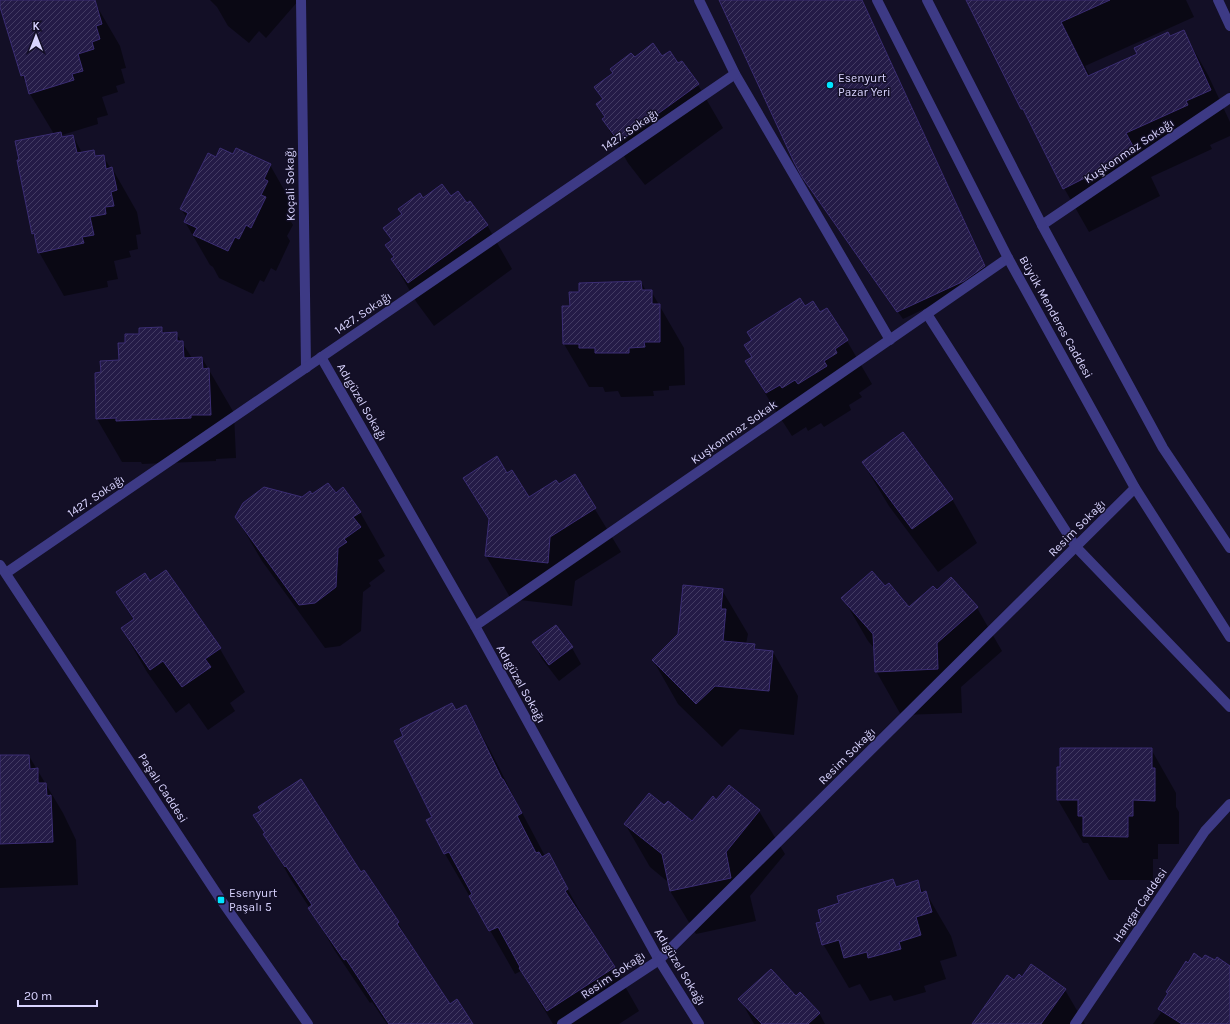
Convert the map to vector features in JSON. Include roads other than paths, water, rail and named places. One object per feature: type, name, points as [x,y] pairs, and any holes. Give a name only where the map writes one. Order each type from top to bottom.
[{"type":"street","name":"Koçali Sokağı","points":[[301,0],[306,368]]},
{"type":"street","points":[[699,0],[735,74],[890,340]]},
{"type":"street","name":"Büyük Menderes Caddesi","points":[[877,0],[1008,258],[1135,488],[1230,637]]},
{"type":"street","points":[[927,0],[1042,225],[1163,448],[1230,548]]},
{"type":"street","points":[[1218,0],[1230,26]]},
{"type":"street","name":"1427. Sokağı","points":[[3,569],[306,368],[735,74]]},
{"type":"street","name":"Kuşkonmaz Sokağı","points":[[1042,225],[1230,98]]},
{"type":"street","name":"Kuşkonmaz Sokak","points":[[474,626],[1008,258]]},
{"type":"street","points":[[926,314],[1076,547],[1230,707]]},
{"type":"street","name":"Adıgüzel Sokağı","points":[[321,357],[474,626],[659,960],[699,1024]]},
{"type":"street","name":"Resim Sokağı","points":[[562,1024],[659,960],[1135,488]]},
{"type":"street","name":"Paşalı Caddesi","points":[[3,569],[221,900],[308,1024]]},
{"type":"street","name":"Hangar Caddesi","points":[[1075,1024],[1205,831],[1230,804]]},
{"type":"place","name":"Esenyurt Pazar Yeri","points":[[830,85]]},
{"type":"place","name":"Esenyurt Paşalı 5","points":[[221,900]]}]
